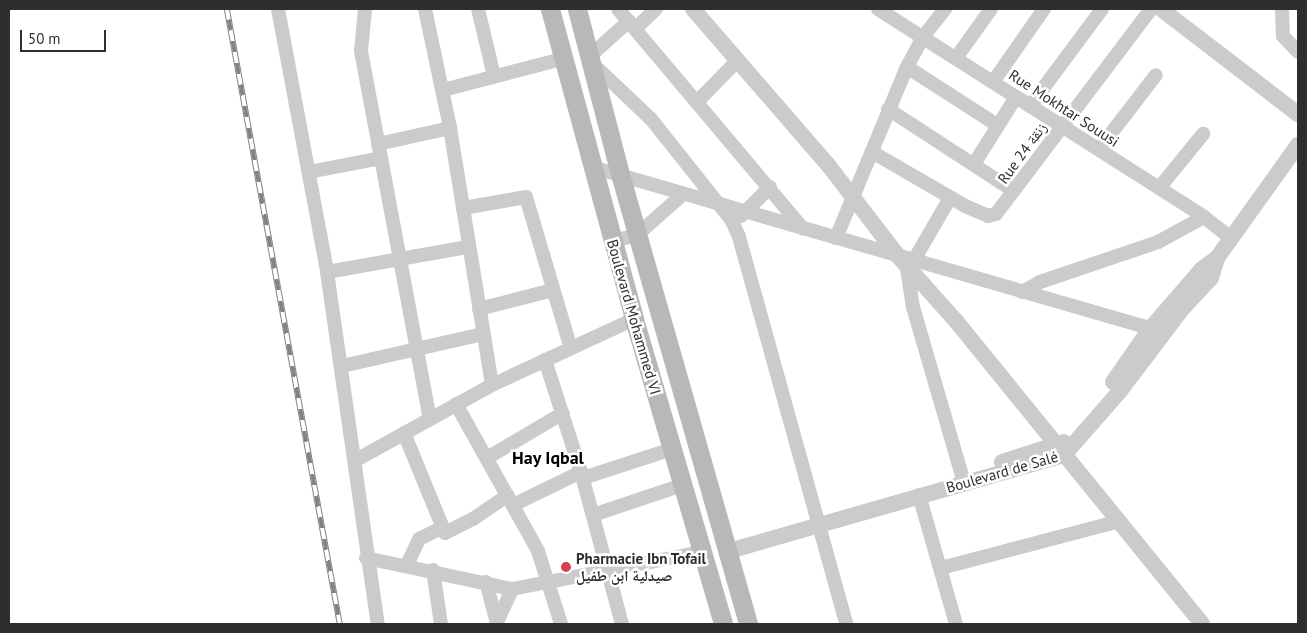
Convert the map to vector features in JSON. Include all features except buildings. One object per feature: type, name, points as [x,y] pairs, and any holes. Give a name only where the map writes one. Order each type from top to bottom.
[{"type":"main road","name":"Boulevard Mohammed VI","points":[[550,9],[612,242],[723,624]]},
{"type":"main road","name":"Boulevard Mohammed VI","points":[[577,9],[593,60],[620,174],[728,545],[748,624]]},
{"type":"street","points":[[278,9],[328,272],[356,460],[366,558],[378,624]]},
{"type":"street","points":[[365,9],[361,51],[398,260],[430,419]]},
{"type":"street","points":[[425,9],[450,128],[492,385]]},
{"type":"street","points":[[478,9],[494,76]]},
{"type":"street","points":[[618,9],[803,228]]},
{"type":"street","points":[[656,9],[632,25],[593,60],[651,119],[732,220],[739,237],[846,624]]},
{"type":"street","points":[[693,9],[906,260],[1202,624]]},
{"type":"street","name":"Rue Mokhtar Souusi","points":[[878,9],[1204,217],[1231,238]]},
{"type":"street","points":[[836,238],[888,109],[907,68],[923,37],[944,9]]},
{"type":"street","points":[[956,58],[991,9]]},
{"type":"street","points":[[993,82],[1044,9]]},
{"type":"street","points":[[1030,106],[1102,9]]},
{"type":"street","name":"Rue 24 زنقة","points":[[950,198],[988,216],[1000,211],[1151,9]]},
{"type":"street","points":[[1161,9],[1298,114]]},
{"type":"street","points":[[1282,9],[1283,36],[1298,52]]},
{"type":"street","points":[[443,90],[562,59]]},
{"type":"street","points":[[697,102],[737,61]]},
{"type":"street","points":[[907,68],[997,125]]},
{"type":"street","points":[[1099,150],[1156,75]]},
{"type":"street","points":[[974,164],[1016,97]]},
{"type":"street","points":[[888,109],[1014,192]]},
{"type":"street","points":[[378,144],[450,128]]},
{"type":"street","points":[[1159,188],[1203,134]]},
{"type":"street","name":"Boulevard de Salé","points":[[728,545],[817,518],[1060,451],[1120,391],[1157,331],[1211,278],[1217,258],[1298,145]]},
{"type":"street","points":[[872,152],[950,198],[906,260],[913,307],[963,478]]},
{"type":"street","points":[[309,172],[381,158]]},
{"type":"street","points":[[592,167],[906,260],[1157,331]]},
{"type":"street","points":[[732,220],[747,212],[770,187]]},
{"type":"street","points":[[612,242],[638,234],[683,194]]},
{"type":"street","points":[[462,208],[526,197],[570,346]]},
{"type":"street","points":[[1022,292],[1040,282],[1158,242],[1204,217]]},
{"type":"street","points":[[328,272],[468,247]]},
{"type":"street","points":[[479,309],[553,290]]},
{"type":"street","points":[[356,460],[492,385],[570,346],[634,319]]},
{"type":"street","points":[[342,366],[416,351],[483,334]]},
{"type":"street","points":[[545,360],[582,475],[622,624]]},
{"type":"street","points":[[456,404],[538,551],[550,584],[561,624]]},
{"type":"street","points":[[487,458],[562,413]]},
{"type":"street","points":[[404,433],[445,533],[511,500],[582,475],[672,449]]},
{"type":"street","name":"Boulevard de Salé","points":[[817,518],[919,495],[963,478]]},
{"type":"street","points":[[593,516],[682,485]]},
{"type":"street","points":[[919,495],[956,624]]},
{"type":"street","points":[[941,568],[1120,521]]},
{"type":"street","points":[[407,566],[419,540],[442,528]]},
{"type":"street","points":[[366,558],[432,570],[512,589],[550,584],[608,569],[702,552]]},
{"type":"street","points":[[432,570],[441,624]]},
{"type":"street","points":[[486,582],[496,622]]},
{"type":"street","points":[[496,622],[512,589]]},
{"type":"railway","points":[[227,9],[340,624]]},
{"type":"place","name":"Pharmacie Ibn Tofail صيدلية ابن طفيل","points":[[566,567]]},
{"type":"district","name":"Hay Iqbal","points":[[548,458]]}]
